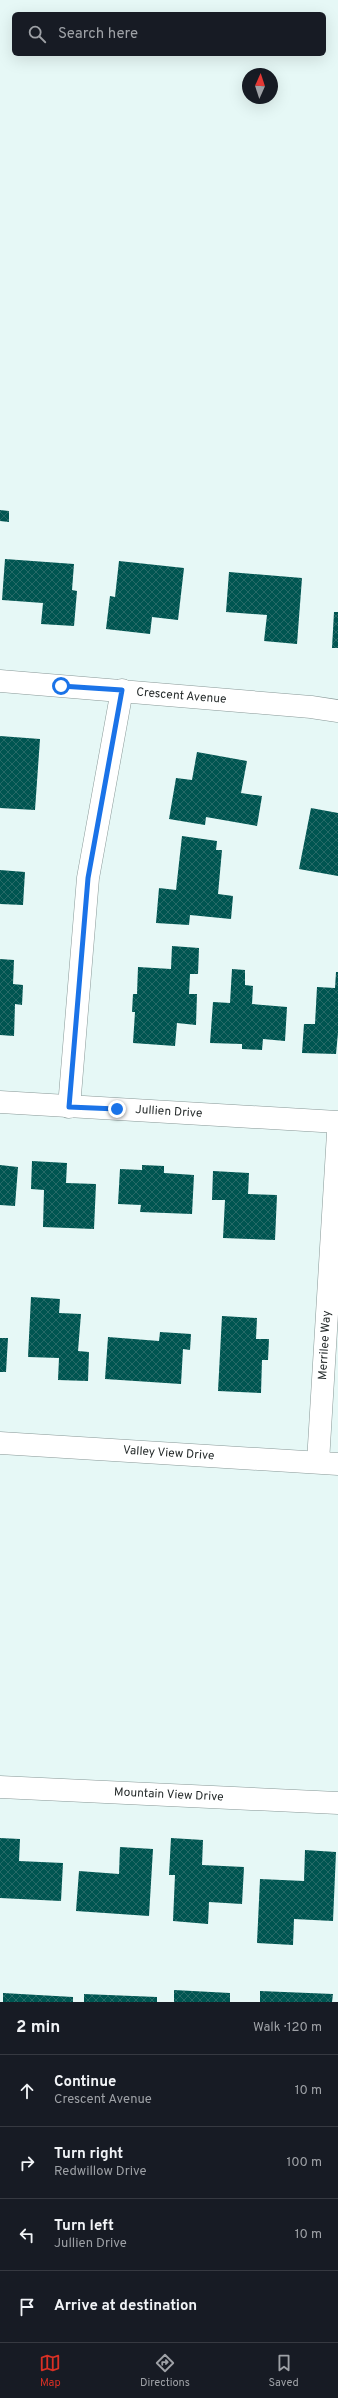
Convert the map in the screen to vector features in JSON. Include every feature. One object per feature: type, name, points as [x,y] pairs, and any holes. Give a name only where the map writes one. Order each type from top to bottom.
[{"type":"street","name":"Crescent Avenue","points":[[0,681],[122,690],[311,707],[338,711]]},
{"type":"street","points":[[69,1107],[88,878],[122,690]]},
{"type":"street","name":"Jullien Drive","points":[[0,1102],[338,1122]]},
{"type":"street","name":"Merrilee Way","points":[[328,1463],[338,1133]]},
{"type":"street","name":"Valley View Drive","points":[[0,1442],[328,1463]]},
{"type":"street","name":"Mountain View Drive","points":[[0,1787],[338,1803]]},
{"type":"building","points":[[0,510],[9,511],[9,522],[0,521]]},
{"type":"building","points":[[5,559],[74,564],[72,590],[77,591],[74,626],[41,624],[43,603],[2,600]]},
{"type":"building","points":[[119,561],[184,568],[178,620],[152,617],[150,634],[106,629],[110,596],[115,597]]},
{"type":"building","points":[[229,572],[302,578],[297,644],[264,641],[267,615],[226,612]]},
{"type":"building","points":[[334,612],[338,612],[338,648],[332,648]]},
{"type":"building","points":[[0,736],[40,739],[35,810],[0,808]]},
{"type":"building","points":[[197,752],[247,761],[241,793],[262,796],[257,826],[206,817],[205,825],[169,819],[176,778],[192,780]]},
{"type":"building","points":[[311,808],[338,813],[338,876],[299,869]]},
{"type":"building","points":[[182,836],[217,841],[216,850],[222,850],[218,894],[233,896],[231,919],[190,915],[189,925],[156,923],[159,888],[176,890]]},
{"type":"building","points":[[0,870],[25,872],[23,905],[0,904]]},
{"type":"building","points":[[172,946],[199,948],[198,974],[190,974],[189,994],[197,994],[196,1025],[177,1023],[175,1046],[133,1043],[135,1012],[132,1012],[133,994],[137,994],[138,967],[171,969]]},
{"type":"building","points":[[0,959],[14,960],[13,984],[23,985],[22,1005],[15,1004],[14,1036],[0,1035]]},
{"type":"building","points":[[232,969],[245,970],[245,985],[253,986],[252,1004],[287,1007],[285,1041],[263,1039],[262,1050],[242,1049],[242,1044],[210,1043],[213,1002],[230,1003]]},
{"type":"building","points":[[336,972],[338,972],[338,1033],[336,1054],[302,1053],[304,1024],[315,1024],[317,987],[335,988]]},
{"type":"building","points":[[32,1161],[67,1163],[66,1183],[96,1184],[94,1229],[43,1227],[44,1190],[31,1189]]},
{"type":"building","points":[[0,1165],[18,1167],[15,1206],[0,1205]]},
{"type":"building","points":[[142,1165],[164,1166],[164,1173],[194,1175],[192,1214],[140,1212],[141,1205],[118,1204],[120,1169],[142,1170]]},
{"type":"building","points":[[213,1171],[249,1173],[248,1194],[277,1195],[275,1240],[223,1238],[225,1200],[212,1200]]},
{"type":"building","points":[[31,1297],[60,1299],[59,1313],[81,1314],[78,1351],[89,1352],[88,1381],[58,1380],[59,1358],[28,1357]]},
{"type":"building","points":[[222,1316],[257,1318],[256,1339],[269,1339],[268,1360],[262,1360],[261,1393],[218,1391]]},
{"type":"building","points":[[160,1332],[191,1334],[190,1350],[183,1349],[181,1384],[105,1379],[108,1337],[159,1341]]},
{"type":"building","points":[[0,1338],[8,1338],[6,1372],[0,1372]]},
{"type":"building","points":[[0,1838],[20,1839],[19,1861],[63,1863],[61,1901],[0,1898]]},
{"type":"building","points":[[171,1838],[203,1840],[202,1865],[244,1867],[242,1904],[209,1902],[208,1924],[173,1921],[175,1875],[169,1875]]},
{"type":"building","points":[[120,1847],[153,1849],[149,1916],[76,1911],[79,1871],[119,1874]]},
{"type":"building","points":[[305,1850],[336,1852],[333,1921],[294,1919],[293,1945],[257,1943],[260,1879],[304,1881]]},
{"type":"building","points":[[174,1990],[230,1993],[230,2002],[174,2002]]},
{"type":"building","points":[[260,1991],[333,1994],[332,2002],[260,2002]]},
{"type":"building","points":[[3,1993],[73,1997],[73,2002],[3,2002]]},
{"type":"building","points":[[84,1994],[157,1997],[157,2002],[84,2002]]},
{"type":"route","points":[[61,686],[122,690],[88,878],[69,1107],[117,1109]]}]
